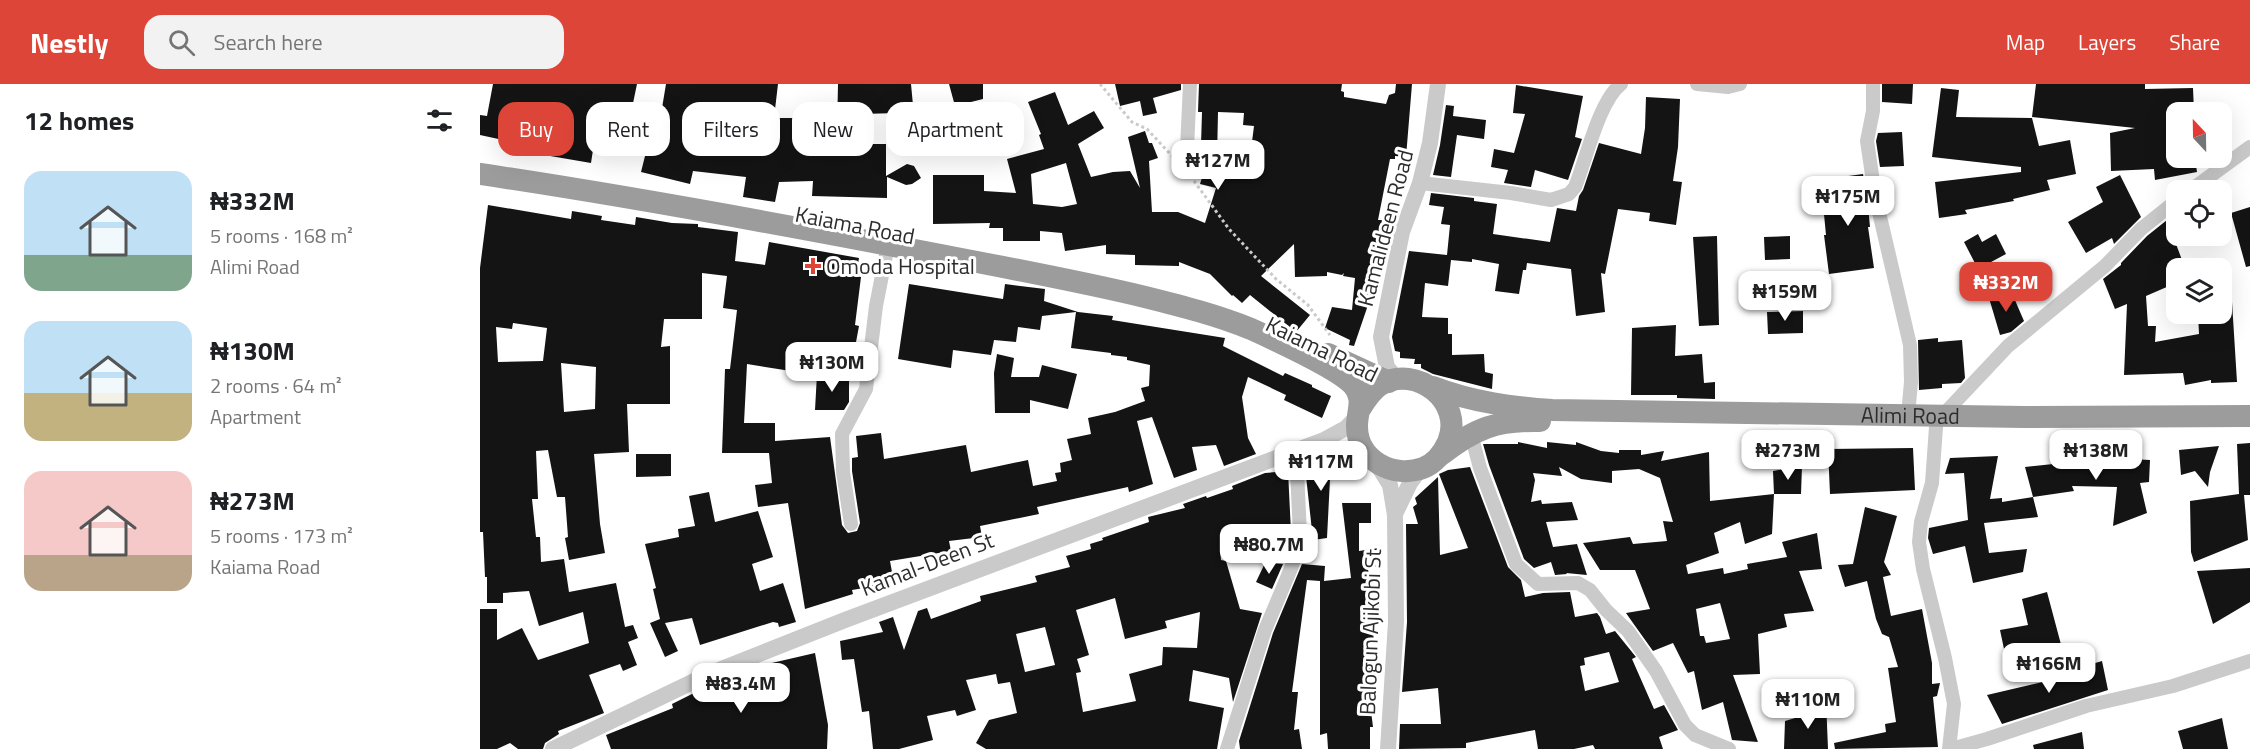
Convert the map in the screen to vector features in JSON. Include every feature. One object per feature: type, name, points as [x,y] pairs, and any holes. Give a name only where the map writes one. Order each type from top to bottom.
[{"type":"highway","name":"Kaiama Road","points":[[480,162],[694,195],[1037,260],[1169,290],[1254,316],[1393,380]]},
{"type":"highway","name":"Kaiama Road","points":[[480,174],[681,205],[1053,276],[1220,317],[1278,342],[1342,376],[1359,394],[1360,412]]},
{"type":"highway","points":[[1440,456],[1450,435],[1450,412],[1442,397],[1431,386],[1413,379],[1393,380],[1382,384],[1369,394],[1360,412],[1357,427],[1360,443],[1382,467],[1397,472],[1412,472],[1427,466],[1471,434],[1490,425],[1532,421],[1940,421],[2070,431],[2250,430]]},
{"type":"highway","name":"Alimi Road","points":[[1431,386],[1462,398],[1519,408],[1552,410],[1908,415],[1940,421],[2250,416]]},
{"type":"street","points":[[1185,170],[1190,84]]},
{"type":"street","name":"Kamalideen Road","points":[[1393,380],[1381,337],[1402,231],[1420,183],[1430,143],[1438,84]]},
{"type":"street","points":[[1420,183],[1551,200],[1569,194],[1575,187],[1596,127],[1611,94],[1621,84]]},
{"type":"street","points":[[1697,84],[1728,87],[1740,84]]},
{"type":"street","points":[[1873,84],[1873,111],[1868,141],[1875,195],[1910,345],[1911,382],[1908,415]]},
{"type":"street","points":[[2205,180],[2250,147]]},
{"type":"street","points":[[2166,209],[2141,228],[2105,266],[2008,346],[1940,421],[1932,483],[1921,522],[1919,542],[1954,704],[1950,749],[2086,706],[2173,686],[2250,661]]},
{"type":"street","points":[[851,524],[843,472],[842,434],[866,389],[876,306],[888,245]]},
{"type":"street","points":[[1324,440],[1346,428],[1360,412]]},
{"type":"street","points":[[1471,434],[1480,468],[1516,564],[1538,584],[1578,584],[1590,590],[1606,610],[1628,631],[1656,671],[1685,725],[1695,735],[1729,749]]},
{"type":"street","points":[[1324,440],[1353,443],[1369,455]]},
{"type":"street","name":"Kamal-Deen St","points":[[553,749],[720,670],[867,611],[1324,440]]},
{"type":"street","points":[[1227,749],[1265,630],[1292,566],[1300,535],[1296,449]]},
{"type":"street","name":"Balogun Ajikobi St","points":[[1369,455],[1390,485],[1395,515],[1396,622],[1388,749]]},
{"type":"street","points":[[1395,515],[1410,483],[1421,468]]},
{"type":"path","points":[[1100,84],[1132,122],[1147,129],[1185,170],[1229,229],[1276,279],[1308,305],[1333,339]]},
{"type":"building","points":[[493,84],[637,84],[633,102],[586,102],[586,156],[592,156],[591,163],[550,156],[574,156],[574,102],[498,102],[498,139],[480,135],[480,115],[487,116]]},
{"type":"building","points":[[666,84],[778,84],[776,102],[682,102],[682,156],[780,156],[780,118],[792,118],[792,156],[874,156],[874,144],[886,144],[886,176],[907,164],[914,166],[921,178],[906,185],[887,177],[887,198],[812,196],[813,181],[779,182],[775,202],[743,197],[746,177],[693,171],[690,184],[641,172],[645,156],[670,156],[670,102],[663,102]]},
{"type":"building","points":[[838,84],[911,84],[913,102],[886,102],[886,113],[874,114],[874,102],[838,102]]},
{"type":"building","points":[[949,84],[983,84],[983,99],[954,102]]},
{"type":"building","points":[[1115,84],[1181,84],[1181,90],[1153,98],[1157,113],[1143,116],[1140,101],[1120,106]]},
{"type":"building","points":[[1199,84],[1342,84],[1341,91],[1344,92],[1344,97],[1386,104],[1389,95],[1395,93],[1396,84],[1412,84],[1406,157],[1395,156],[1395,159],[1390,159],[1378,220],[1382,220],[1372,281],[1369,281],[1367,308],[1354,346],[1349,345],[1350,340],[1325,328],[1332,307],[1352,310],[1355,278],[1343,276],[1344,273],[1342,275],[1327,272],[1327,276],[1295,277],[1294,244],[1261,276],[1310,315],[1296,332],[1250,295],[1242,303],[1210,274],[1179,262],[1179,266],[1135,265],[1135,255],[1106,254],[1106,245],[1065,251],[1062,233],[1040,231],[1040,241],[1003,241],[1003,228],[989,228],[990,223],[933,224],[933,175],[984,175],[984,191],[1016,193],[1007,159],[1044,149],[1039,135],[1041,134],[1028,102],[1055,92],[1068,125],[1094,111],[1104,128],[1078,144],[1091,177],[1130,171],[1140,188],[1128,137],[1145,131],[1158,158],[1149,161],[1152,212],[1178,212],[1205,223],[1216,188],[1200,184],[1205,168],[1201,168],[1205,145],[1201,145],[1202,112],[1198,112]],"holes":[[[1218,112],[1244,113],[1243,125],[1254,126],[1248,174],[1223,167],[1224,160],[1217,159]],[[1066,163],[1077,204],[1062,207],[1033,204],[1031,174]]]},
{"type":"building","points":[[1882,84],[1913,84],[1912,104],[1882,102]]},
{"type":"building","points":[[2036,84],[2145,84],[2145,89],[2193,88],[2194,102],[2166,102],[2166,168],[2196,168],[2197,172],[2155,180],[2154,169],[2111,171],[2110,133],[2135,128],[2032,117]]},
{"type":"building","points":[[1516,85],[1583,96],[1575,137],[1582,139],[1568,180],[1535,170],[1531,187],[1504,183],[1508,170],[1491,167],[1494,149],[1514,153],[1525,114],[1513,113]]},
{"type":"building","points":[[1941,88],[1959,90],[1956,117],[2032,118],[2039,146],[2070,140],[2076,174],[2047,180],[2050,190],[2013,199],[2014,201],[1965,210],[1967,214],[1939,218],[1935,182],[2021,172],[2021,167],[1932,157]]},
{"type":"building","points":[[1646,97],[1680,99],[1678,147],[1673,181],[1682,182],[1676,225],[1649,221],[1650,213],[1618,209],[1605,274],[1601,273],[1605,312],[1576,316],[1571,269],[1527,263],[1526,270],[1523,270],[1519,294],[1495,291],[1499,264],[1472,259],[1472,262],[1451,260],[1448,286],[1425,283],[1422,317],[1448,318],[1448,334],[1452,334],[1452,355],[1484,354],[1485,372],[1493,374],[1492,389],[1433,374],[1421,368],[1421,364],[1414,364],[1415,359],[1400,358],[1400,352],[1395,351],[1392,337],[1409,251],[1447,255],[1450,225],[1441,224],[1444,207],[1429,205],[1431,193],[1474,198],[1474,201],[1497,204],[1493,234],[1550,242],[1557,208],[1576,211],[1579,196],[1599,143],[1641,154]]},
{"type":"building","points":[[1446,105],[1454,106],[1453,116],[1486,120],[1484,139],[1457,135],[1451,177],[1433,175]]},
{"type":"building","points":[[1902,132],[1904,166],[1880,167],[1876,141],[1878,133]]},
{"type":"building","points":[[1863,174],[1874,268],[1829,274],[1823,204],[1837,202],[1834,178]]},
{"type":"building","points":[[2120,175],[2141,217],[2114,244],[2112,238],[2086,253],[2068,222],[2103,202],[2096,187]]},
{"type":"building","points":[[488,205],[571,219],[572,211],[602,216],[601,220],[635,225],[636,217],[672,223],[698,224],[698,227],[738,232],[735,261],[765,265],[769,242],[859,258],[856,276],[861,277],[855,325],[859,326],[854,353],[800,344],[797,372],[747,364],[744,423],[775,423],[775,441],[830,437],[842,525],[848,533],[857,531],[860,523],[852,471],[852,458],[858,457],[856,436],[881,433],[884,459],[966,445],[971,472],[1028,460],[1033,486],[1057,481],[1055,473],[1061,472],[1060,463],[1072,460],[1067,439],[1091,434],[1088,418],[1115,412],[1145,401],[1141,388],[1149,386],[1150,365],[1127,360],[1127,357],[1111,355],[1111,353],[1071,348],[1076,312],[1042,316],[1040,330],[1018,327],[1016,342],[994,340],[991,355],[953,350],[951,368],[898,359],[909,284],[1003,299],[1005,284],[1045,289],[1044,301],[1078,312],[1113,316],[1112,320],[1225,338],[1223,346],[1283,376],[1285,373],[1331,396],[1322,418],[1284,400],[1286,395],[1248,377],[1242,397],[1248,438],[1256,454],[1224,466],[1216,445],[1192,447],[1197,470],[1174,478],[1152,417],[1137,421],[1153,484],[1129,492],[1128,487],[1037,507],[1039,514],[980,526],[982,537],[949,541],[951,551],[890,561],[894,583],[852,590],[853,594],[805,609],[788,503],[758,507],[755,485],[772,483],[769,453],[722,453],[725,369],[730,369],[737,310],[723,308],[727,276],[702,273],[702,319],[664,319],[661,347],[670,346],[670,404],[627,404],[629,452],[594,454],[605,553],[569,560],[565,538],[568,537],[565,497],[557,497],[548,450],[536,451],[538,499],[532,499],[536,537],[540,537],[541,562],[564,559],[569,592],[616,583],[625,627],[633,625],[638,638],[628,642],[637,665],[623,671],[620,664],[589,675],[604,713],[558,731],[559,734],[545,743],[543,749],[518,749],[510,743],[497,749],[480,749],[480,609],[497,609],[497,640],[522,628],[538,660],[589,643],[583,612],[539,626],[529,591],[503,593],[503,603],[487,603],[483,532],[480,532],[480,268]],"holes":[[[513,323],[547,328],[543,361],[498,362],[496,327],[512,329]],[[561,363],[596,367],[595,409],[564,412]]]},
{"type":"building","points":[[2250,207],[2250,266],[2246,267],[2232,213]]},
{"type":"building","points":[[2166,221],[2166,246],[2177,246],[2181,258],[2166,258],[2166,287],[2146,296],[2148,326],[2156,326],[2155,342],[2199,334],[2198,324],[2232,324],[2232,302],[2237,382],[2211,383],[2211,380],[2185,385],[2183,373],[2124,375],[2127,304],[2115,309],[2103,279],[2121,265],[2147,236]]},
{"type":"building","points":[[1978,234],[1982,242],[1996,234],[2006,254],[1978,269],[1964,242]]},
{"type":"building","points":[[1717,236],[1719,325],[1699,326],[1693,237]]},
{"type":"building","points":[[1790,236],[1790,259],[1765,260],[1764,237]]},
{"type":"building","points":[[2011,291],[2024,321],[2011,332],[2000,335],[1989,298]]},
{"type":"building","points":[[1803,311],[1803,333],[1768,334],[1767,312]]},
{"type":"building","points":[[1676,325],[1675,356],[1702,354],[1704,383],[1715,382],[1715,399],[1677,398],[1677,395],[1631,395],[1632,328]]},
{"type":"building","points":[[1938,338],[1938,342],[1962,340],[1965,378],[1961,383],[1942,384],[1942,388],[1919,390],[1918,340]]},
{"type":"building","points":[[997,354],[1014,358],[1011,377],[1039,377],[1042,365],[1077,374],[1068,409],[1030,400],[1030,413],[995,413],[994,373]]},
{"type":"building","points":[[817,374],[849,377],[849,402],[844,410],[815,410]]},
{"type":"building","points":[[1518,442],[1547,448],[1547,442],[1576,445],[1576,442],[1601,451],[1619,453],[1619,450],[1641,450],[1641,455],[1664,451],[1661,461],[1709,452],[1710,501],[1774,494],[1772,534],[1745,544],[1740,522],[1714,533],[1719,553],[1686,565],[1688,574],[1723,568],[1724,574],[1748,569],[1747,564],[1787,557],[1782,542],[1817,533],[1822,569],[1799,571],[1814,611],[1784,614],[1787,627],[1758,634],[1760,674],[1733,675],[1758,742],[1732,740],[1723,702],[1702,710],[1694,671],[1688,673],[1673,643],[1653,651],[1626,613],[1650,609],[1635,570],[1600,570],[1583,543],[1630,537],[1633,544],[1667,541],[1663,521],[1673,522],[1660,478],[1639,469],[1612,471],[1612,483],[1581,479],[1559,467],[1562,476],[1533,473],[1535,480],[1531,502],[1541,500],[1542,504],[1572,502],[1578,520],[1546,522],[1553,547],[1577,544],[1587,575],[1566,573],[1555,575],[1551,562],[1534,568],[1524,559],[1483,444],[1518,444]],"holes":[[[1720,603],[1730,639],[1706,643],[1704,636],[1700,636],[1696,609]]]},
{"type":"building","points":[[2250,443],[2250,495],[2244,495],[2248,540],[2194,562],[2191,552],[2190,501],[2239,494],[2237,444]]},
{"type":"building","points":[[2219,446],[2210,472],[2208,487],[2195,471],[2181,475],[2179,450]]},
{"type":"building","points":[[1913,448],[1915,490],[1830,494],[1828,449]]},
{"type":"building","points":[[636,454],[671,454],[671,476],[636,477]]},
{"type":"building","points":[[1337,455],[1340,479],[1330,479],[1327,538],[1313,540],[1306,476],[1306,468],[1309,468],[1308,459]]},
{"type":"building","points":[[1998,456],[1990,499],[2002,498],[2002,502],[2033,497],[2038,517],[1984,523],[1989,553],[2027,549],[2023,572],[1973,583],[1965,546],[1933,554],[1928,538],[1929,528],[1968,520],[1964,473],[1945,474],[1950,458]]},
{"type":"building","points":[[2072,456],[2150,460],[2149,482],[2140,483],[2147,513],[2113,526],[2117,487],[2072,486],[2074,491],[2033,497],[2025,467],[2072,462]]},
{"type":"building","points":[[1802,466],[1801,494],[1774,494],[1773,471]]},
{"type":"building","points":[[1470,467],[1508,567],[1521,580],[1525,597],[1543,593],[1570,592],[1575,617],[1597,613],[1606,634],[1615,631],[1636,657],[1632,659],[1654,709],[1664,705],[1678,730],[1659,737],[1663,749],[1595,749],[1593,745],[1574,749],[1538,749],[1535,730],[1466,743],[1466,748],[1399,749],[1400,724],[1441,724],[1438,688],[1402,692],[1407,622],[1406,524],[1418,524],[1413,507],[1417,504],[1415,498],[1438,477],[1440,555],[1468,548],[1439,474],[1448,470]],"holes":[[[1609,652],[1619,682],[1585,691],[1580,666],[1585,665],[1584,658]]]},
{"type":"building","points":[[1288,471],[1291,532],[1288,542],[1271,544],[1276,525],[1233,532],[1237,548],[1220,549],[1221,560],[1226,561],[1240,609],[1262,613],[1233,702],[1229,678],[1193,670],[1189,701],[1224,708],[1217,749],[986,749],[976,743],[989,720],[1017,713],[1010,682],[998,684],[996,674],[966,680],[976,710],[957,716],[955,710],[927,716],[933,740],[899,749],[873,749],[869,711],[862,712],[854,659],[842,660],[840,641],[883,632],[879,622],[893,617],[904,650],[918,611],[927,608],[931,619],[981,601],[980,596],[1037,582],[1035,576],[1070,567],[1066,556],[1091,549],[1090,544],[1103,540],[1102,538],[1149,522],[1148,517],[1185,508],[1183,504],[1233,489],[1232,486],[1265,473]],"holes":[[[1115,598],[1125,639],[1167,628],[1165,621],[1200,612],[1197,648],[1163,647],[1162,665],[1129,674],[1136,701],[1083,712],[1076,673],[1081,672],[1077,659],[1089,655],[1076,610]],[[1045,627],[1055,665],[1025,672],[1016,634]]]},
{"type":"building","points":[[709,492],[715,522],[758,511],[773,557],[752,564],[760,591],[783,583],[796,622],[779,627],[778,623],[773,622],[700,645],[692,618],[665,623],[678,651],[665,657],[650,623],[660,619],[653,589],[656,588],[645,544],[679,537],[678,529],[695,526],[689,496]]},
{"type":"building","points":[[1342,503],[1371,503],[1371,523],[1359,523],[1359,551],[1379,548],[1381,566],[1368,567],[1376,668],[1374,711],[1371,711],[1373,727],[1370,727],[1370,749],[1328,749],[1327,733],[1320,735],[1320,581],[1307,580],[1292,692],[1298,692],[1294,730],[1299,729],[1302,749],[1240,749],[1239,741],[1273,633],[1302,564],[1325,566],[1324,581],[1351,578]]},
{"type":"building","points":[[1865,507],[1897,516],[1884,562],[1891,575],[1883,577],[1891,616],[1922,609],[1932,663],[1932,684],[1940,683],[1937,696],[1933,697],[1938,747],[1835,749],[1834,743],[1886,732],[1885,724],[1896,722],[1888,668],[1898,667],[1889,637],[1882,634],[1876,619],[1867,581],[1845,587],[1838,565],[1853,564]]},
{"type":"building","points":[[1265,563],[1283,564],[1272,589],[1256,582]]},
{"type":"building","points":[[2250,568],[2250,602],[2213,624],[2197,571]]},
{"type":"building","points":[[2047,592],[2067,667],[2008,668],[2000,630],[2028,625],[2022,599]]},
{"type":"building","points":[[815,653],[828,725],[827,749],[611,749],[606,735],[673,708],[672,704],[712,684],[725,682],[725,679],[754,667]]},
{"type":"building","points":[[2102,661],[2108,690],[2002,724],[1987,695],[2082,673],[2082,667]]},
{"type":"building","points":[[1826,700],[1828,749],[1784,749],[1785,721],[1812,713],[1811,706]]},
{"type":"building","points":[[2222,718],[2228,749],[2183,749],[2178,731]]},
{"type":"building","points":[[2082,732],[2084,749],[2034,749],[2033,745]]},
{"type":"place","name":"Omoda Hospital","points":[[813,266]]}]
